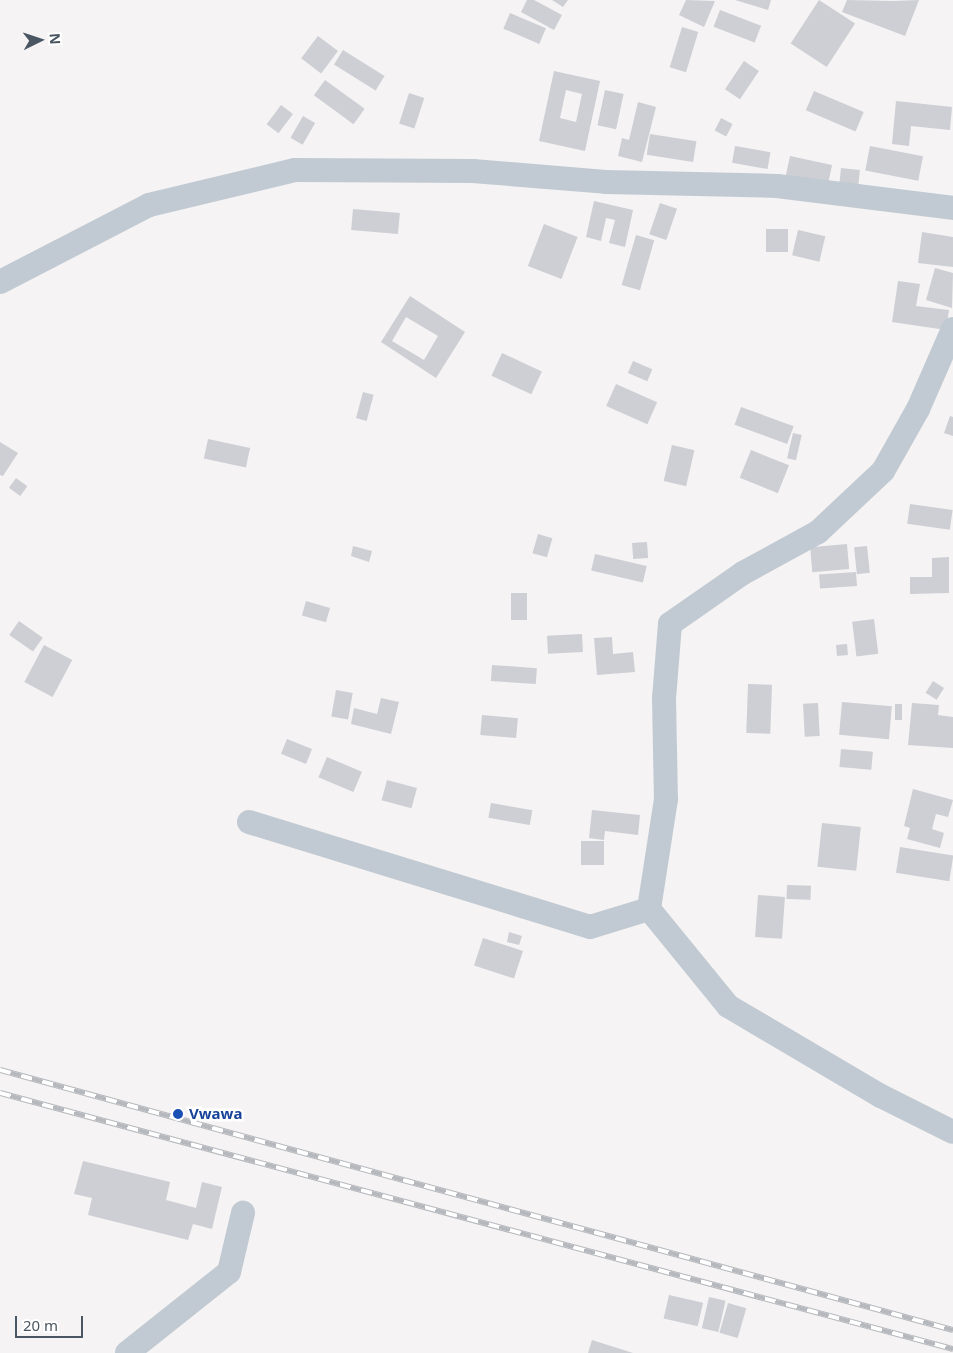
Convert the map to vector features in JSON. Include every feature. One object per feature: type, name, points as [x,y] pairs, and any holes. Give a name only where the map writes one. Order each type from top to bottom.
[{"type":"street","points":[[0,282],[149,205],[295,170],[474,171],[606,182],[777,186],[953,208]]},
{"type":"street","points":[[953,329],[918,409],[883,471],[818,532],[743,573],[670,624],[664,698],[666,799],[649,909],[728,1006],[881,1096],[953,1132]]},
{"type":"street","points":[[248,822],[590,927],[649,909]]},
{"type":"street","points":[[127,1353],[230,1272],[243,1213]]},
{"type":"building","points":[[527,0],[534,0],[562,15],[554,30],[521,12]]},
{"type":"building","points":[[552,0],[568,0],[563,7]]},
{"type":"building","points":[[686,0],[715,1],[704,27],[679,15]]},
{"type":"building","points":[[735,0],[771,0],[768,10]]},
{"type":"building","points":[[819,0],[855,23],[827,67],[791,44]]},
{"type":"building","points":[[847,0],[919,0],[905,36],[842,12]]},
{"type":"building","points":[[720,10],[761,26],[755,43],[714,27]]},
{"type":"building","points":[[510,13],[546,28],[539,44],[503,29]]},
{"type":"building","points":[[682,27],[698,32],[686,72],[670,67]]},
{"type":"building","points":[[318,36],[338,51],[321,73],[301,58]]},
{"type":"building","points":[[343,50],[385,76],[376,90],[334,64]]},
{"type":"building","points":[[744,61],[759,71],[740,99],[725,89]]},
{"type":"building","points":[[554,71],[600,81],[585,151],[539,141]],"holes":[[[566,90],[582,94],[576,122],[560,118]]]},
{"type":"building","points":[[325,80],[365,109],[353,124],[314,95]]},
{"type":"building","points":[[605,90],[624,94],[616,129],[598,125]]},
{"type":"building","points":[[814,91],[864,112],[856,131],[806,110]]},
{"type":"building","points":[[409,93],[424,98],[414,128],[399,123]]},
{"type":"building","points":[[896,101],[952,107],[950,130],[911,126],[909,146],[892,144]]},
{"type":"building","points":[[638,102],[656,107],[642,162],[618,156],[622,138],[629,140]]},
{"type":"building","points":[[281,105],[293,114],[279,133],[267,124]]},
{"type":"building","points":[[303,116],[315,123],[303,145],[290,138]]},
{"type":"building","points":[[721,118],[733,124],[726,136],[715,130]]},
{"type":"building","points":[[650,134],[696,141],[693,162],[647,155]]},
{"type":"building","points":[[735,146],[770,152],[768,169],[732,163]]},
{"type":"building","points":[[870,146],[923,156],[918,181],[865,171]]},
{"type":"building","points":[[790,156],[832,165],[828,185],[786,176]]},
{"type":"building","points":[[841,168],[860,170],[858,189],[839,187]]},
{"type":"building","points":[[594,201],[633,210],[625,247],[609,243],[615,220],[606,218],[601,241],[586,237]]},
{"type":"building","points":[[660,203],[677,209],[666,240],[649,234]]},
{"type":"building","points":[[353,209],[400,213],[398,234],[351,230]]},
{"type":"building","points":[[544,224],[578,237],[561,279],[528,266]]},
{"type":"building","points":[[766,229],[788,229],[788,252],[766,252]]},
{"type":"building","points":[[798,230],[825,236],[819,262],[792,255]]},
{"type":"building","points":[[922,232],[953,237],[953,267],[918,263]]},
{"type":"building","points":[[636,235],[654,240],[640,290],[622,285]]},
{"type":"building","points":[[935,268],[953,273],[952,308],[926,300]]},
{"type":"building","points":[[898,281],[920,284],[916,306],[949,310],[946,330],[892,322]]},
{"type":"building","points":[[410,296],[465,332],[436,378],[381,342]],"holes":[[[406,317],[438,336],[424,360],[392,341]]]},
{"type":"building","points":[[502,353],[542,372],[531,394],[491,376]]},
{"type":"building","points":[[633,361],[652,369],[647,381],[628,373]]},
{"type":"building","points":[[616,384],[657,402],[647,424],[606,406]]},
{"type":"building","points":[[363,392],[374,395],[367,421],[356,418]]},
{"type":"building","points":[[741,407],[794,426],[787,444],[735,425]]},
{"type":"building","points":[[950,416],[953,417],[953,436],[944,433]]},
{"type":"building","points":[[793,433],[802,435],[796,460],[787,458]]},
{"type":"building","points":[[208,439],[250,448],[246,468],[204,459]]},
{"type":"building","points":[[0,442],[18,453],[3,476],[0,475]]},
{"type":"building","points":[[672,445],[694,450],[686,486],[664,481]]},
{"type":"building","points":[[751,450],[789,465],[778,493],[740,478]]},
{"type":"building","points":[[16,478],[27,486],[20,496],[9,488]]},
{"type":"building","points":[[910,504],[953,510],[950,530],[907,524]]},
{"type":"building","points":[[538,534],[552,538],[547,557],[532,553]]},
{"type":"building","points":[[647,542],[648,558],[633,559],[632,543]]},
{"type":"building","points":[[847,544],[849,569],[812,572],[810,547]]},
{"type":"building","points":[[353,546],[372,551],[369,562],[351,556]]},
{"type":"building","points":[[867,546],[870,573],[857,574],[854,547]]},
{"type":"building","points":[[595,554],[647,566],[643,582],[591,571]]},
{"type":"building","points":[[949,557],[949,593],[910,594],[910,577],[932,577],[932,558]]},
{"type":"building","points":[[856,572],[857,586],[820,589],[819,575]]},
{"type":"building","points":[[511,593],[527,593],[527,620],[511,620]]},
{"type":"building","points":[[306,601],[330,608],[326,622],[302,615]]},
{"type":"building","points":[[874,619],[878,654],[856,656],[852,622]]},
{"type":"building","points":[[19,621],[43,638],[33,652],[9,635]]},
{"type":"building","points":[[582,634],[583,652],[548,654],[547,636]]},
{"type":"building","points":[[612,637],[613,654],[633,652],[635,672],[597,675],[594,638]]},
{"type":"building","points":[[847,644],[848,655],[837,656],[836,645]]},
{"type":"building","points":[[44,645],[72,660],[53,697],[24,682]]},
{"type":"building","points":[[492,665],[537,668],[536,684],[491,681]]},
{"type":"building","points":[[933,681],[944,688],[937,700],[926,693]]},
{"type":"building","points":[[748,684],[772,685],[770,734],[746,733]]},
{"type":"building","points":[[336,690],[353,693],[348,720],[331,717]]},
{"type":"building","points":[[381,698],[399,702],[391,734],[351,724],[354,708],[377,714]]},
{"type":"building","points":[[842,702],[892,706],[889,739],[839,735]]},
{"type":"building","points":[[818,703],[820,736],[805,737],[803,704]]},
{"type":"building","points":[[912,703],[939,705],[938,715],[953,717],[953,748],[908,745]]},
{"type":"building","points":[[895,704],[902,704],[902,720],[895,720]]},
{"type":"building","points":[[482,715],[518,718],[516,738],[480,735]]},
{"type":"building","points":[[287,739],[312,749],[306,764],[281,754]]},
{"type":"building","points":[[841,749],[873,752],[871,770],[839,767]]},
{"type":"building","points":[[327,757],[362,772],[353,792],[318,777]]},
{"type":"building","points":[[387,780],[417,788],[412,808],[382,800]]},
{"type":"building","points":[[913,789],[953,800],[948,817],[936,814],[932,829],[944,833],[940,848],[907,839],[910,828],[904,826]]},
{"type":"building","points":[[491,803],[532,810],[530,825],[488,818]]},
{"type":"building","points":[[592,810],[640,815],[638,835],[605,831],[604,840],[589,838]]},
{"type":"building","points":[[822,823],[861,827],[856,871],[817,867]]},
{"type":"building","points":[[581,841],[604,841],[604,865],[581,865]]},
{"type":"building","points":[[900,847],[953,855],[949,881],[896,873]]},
{"type":"building","points":[[787,885],[811,886],[810,900],[787,899]]},
{"type":"building","points":[[758,895],[785,897],[782,939],[755,937]]},
{"type":"building","points":[[509,932],[522,936],[519,945],[507,942]]},
{"type":"building","points":[[483,938],[523,951],[514,979],[474,966]]},
{"type":"building","points":[[83,1161],[170,1182],[166,1200],[196,1208],[202,1182],[222,1187],[212,1229],[193,1224],[188,1240],[88,1215],[92,1198],[74,1194]]},
{"type":"building","points":[[669,1295],[703,1303],[698,1326],[664,1318]]},
{"type":"building","points":[[709,1297],[726,1301],[718,1332],[702,1328]]},
{"type":"building","points":[[728,1303],[746,1308],[738,1338],[719,1333]]},
{"type":"building","points":[[592,1340],[633,1353],[588,1353]]},
{"type":"railway","points":[[0,1070],[953,1330]]},
{"type":"railway","points":[[0,1093],[953,1349]]},
{"type":"place","name":"Vwawa","points":[[178,1114]]}]
